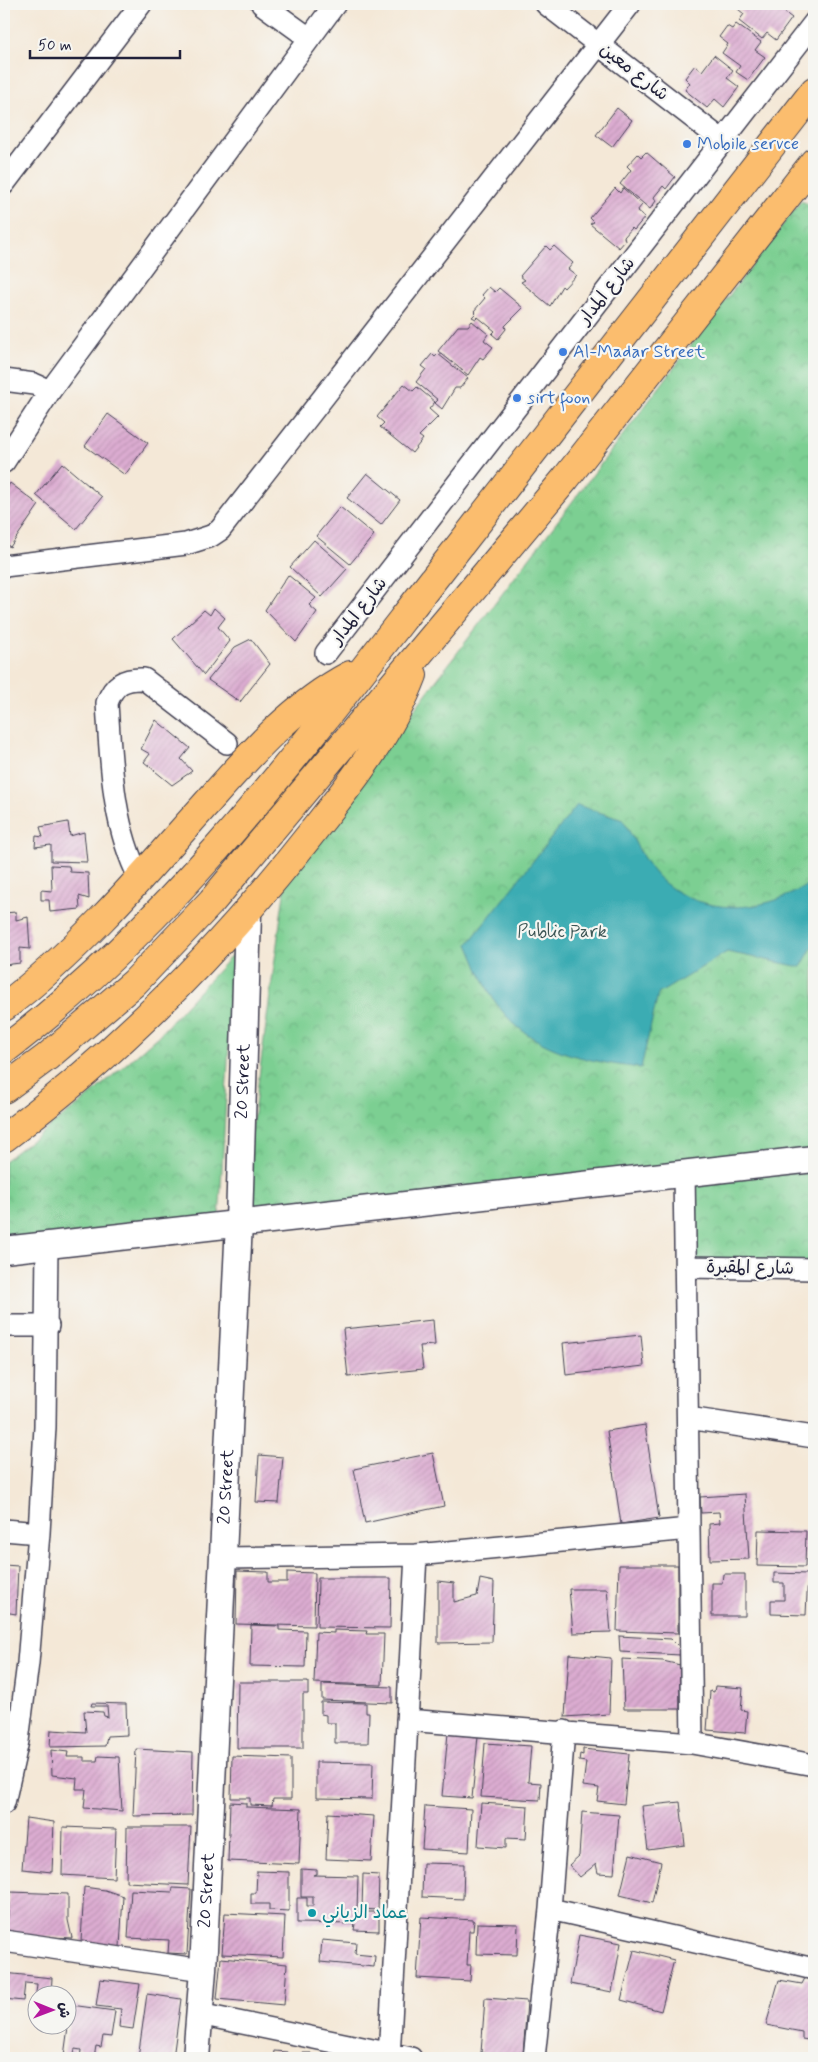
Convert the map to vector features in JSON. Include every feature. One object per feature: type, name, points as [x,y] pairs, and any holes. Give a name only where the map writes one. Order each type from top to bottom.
[{"type":"highway","points":[[4,1050],[92,977],[147,926],[192,878],[366,666],[814,91]]},
{"type":"highway","points":[[4,1089],[91,1021],[174,943],[212,901],[566,478],[810,174]]},
{"type":"highway","points":[[4,1138],[86,1074],[248,913],[353,780],[404,697],[420,653]]},
{"type":"highway","points":[[7,1001],[34,983],[140,879],[248,757],[283,722],[323,692],[366,666]]},
{"type":"street","points":[[4,184],[141,4]]},
{"type":"street","points":[[262,4],[309,38]]},
{"type":"street","points":[[4,462],[50,391],[309,38],[336,4]]},
{"type":"street","name":"شارع معين","points":[[546,4],[722,141]]},
{"type":"street","points":[[4,566],[186,544],[210,536],[220,530],[630,4]]},
{"type":"street","name":"شارع المدار","points":[[326,653],[814,23]]},
{"type":"street","points":[[4,380],[34,384],[50,391]]},
{"type":"street","points":[[140,879],[126,847],[118,816],[107,703],[111,691],[120,682],[132,678],[144,679],[155,685],[227,743]]},
{"type":"street","name":"20 Street","points":[[196,2058],[239,1223],[248,913]]},
{"type":"street","points":[[4,1250],[684,1172],[814,1159]]},
{"type":"street","points":[[684,1172],[692,1743]]},
{"type":"street","points":[[4,1803],[11,1740],[28,1664],[39,1533],[48,1326],[47,1245]]},
{"type":"street","name":"شارع المقبرة","points":[[686,1268],[814,1269]]},
{"type":"street","points":[[4,1326],[48,1326]]},
{"type":"street","points":[[688,1418],[814,1438]]},
{"type":"street","points":[[223,1558],[416,1555],[689,1529]]},
{"type":"street","points":[[4,1530],[39,1533]]},
{"type":"street","points":[[389,2055],[416,1555]]},
{"type":"street","points":[[407,1720],[564,1731],[692,1743],[814,1765]]},
{"type":"street","points":[[534,2058],[550,1909],[564,1731]]},
{"type":"street","points":[[550,1909],[814,1969]]},
{"type":"street","points":[[4,1941],[202,1970]]},
{"type":"street","points":[[199,2014],[389,2055],[411,2058]]},
{"type":"green space","name":"Public Park","points":[[801,201],[814,206],[814,1269],[685,1267],[684,1172],[239,1223],[286,878]]},
{"type":"green space","points":[[234,953],[219,1222],[4,1240],[4,1161],[81,1103],[158,1036]]},
{"type":"water","points":[[577,805],[623,820],[643,856],[657,876],[674,890],[693,899],[713,905],[734,907],[755,905],[776,900],[796,892],[814,880],[814,944],[801,967],[727,952],[658,994],[641,1068],[579,1057],[540,1042],[523,1031],[507,1017],[494,1000],[483,980],[468,944]]},
{"type":"building","points":[[742,4],[784,4],[780,9],[792,18],[776,40],[767,33],[762,39],[739,21],[744,14],[738,9]]},
{"type":"building","points":[[736,24],[761,42],[755,50],[765,57],[748,80],[736,72],[740,66],[722,53],[728,44],[719,37],[727,26],[732,29]]},
{"type":"building","points":[[714,55],[733,70],[727,78],[739,87],[724,107],[715,99],[707,108],[685,90],[690,83],[685,78],[695,65],[702,71]]},
{"type":"building","points":[[617,108],[632,120],[612,147],[596,135]]},
{"type":"building","points":[[646,152],[675,177],[666,189],[663,186],[654,197],[656,201],[650,209],[620,184],[631,170],[627,166],[638,154],[641,157]]},
{"type":"building","points":[[615,188],[620,193],[623,188],[642,205],[637,211],[645,217],[634,230],[632,228],[624,237],[625,241],[619,248],[590,224],[594,222],[590,218]]},
{"type":"building","points":[[546,246],[550,250],[554,246],[573,263],[568,269],[576,275],[564,288],[562,286],[550,306],[521,282],[525,280],[520,276]]},
{"type":"building","points":[[489,287],[495,292],[499,288],[523,308],[505,326],[506,329],[498,339],[492,334],[495,331],[478,317],[476,319],[472,317],[476,313],[474,311],[485,298],[482,295]]},
{"type":"building","points":[[472,321],[488,334],[484,340],[493,347],[483,359],[480,357],[468,375],[438,351],[458,326],[468,326]]},
{"type":"building","points":[[432,354],[435,357],[438,354],[468,378],[460,388],[455,388],[442,409],[435,403],[438,400],[416,382],[426,369],[422,366]]},
{"type":"building","points":[[404,384],[413,391],[417,387],[435,402],[429,409],[438,417],[419,436],[423,439],[412,453],[380,427],[384,423],[377,417]]},
{"type":"building","points":[[108,414],[148,443],[125,475],[85,446]]},
{"type":"building","points":[[62,463],[102,497],[76,529],[36,495]]},
{"type":"building","points":[[367,473],[400,500],[381,525],[347,498]]},
{"type":"building","points":[[10,483],[39,505],[10,547],[4,543],[4,494]]},
{"type":"building","points":[[340,507],[374,535],[350,564],[316,536]]},
{"type":"building","points":[[314,540],[347,569],[322,597],[290,567]]},
{"type":"building","points":[[288,575],[316,598],[309,605],[317,612],[296,642],[265,610]]},
{"type":"building","points":[[214,608],[225,618],[218,627],[230,641],[204,675],[173,639],[204,610],[210,615]]},
{"type":"building","points":[[251,639],[270,664],[240,702],[208,680],[235,647]]},
{"type":"building","points":[[156,720],[190,748],[181,759],[192,771],[172,785],[144,762],[150,754],[141,749]]},
{"type":"building","points":[[68,822],[70,836],[84,832],[87,862],[51,861],[51,845],[35,847],[36,836],[43,837],[40,827]]},
{"type":"building","points":[[51,865],[69,866],[70,872],[88,873],[89,899],[79,896],[80,909],[50,912],[49,900],[41,900],[41,890],[52,891]]},
{"type":"building","points":[[16,912],[16,920],[28,917],[30,949],[20,948],[20,963],[4,965],[4,922],[7,921],[4,913]]},
{"type":"building","points":[[433,1320],[435,1345],[420,1346],[423,1369],[348,1377],[343,1329]]},
{"type":"building","points":[[641,1335],[644,1366],[566,1375],[563,1343]]},
{"type":"building","points":[[645,1425],[659,1518],[621,1524],[607,1431]]},
{"type":"building","points":[[433,1453],[444,1506],[365,1523],[354,1469]]},
{"type":"building","points":[[259,1455],[283,1457],[279,1503],[256,1502]]},
{"type":"building","points":[[745,1494],[749,1559],[710,1560],[709,1524],[720,1523],[719,1512],[701,1513],[700,1497]]},
{"type":"building","points":[[758,1530],[806,1531],[805,1567],[757,1566]]},
{"type":"building","points":[[4,1565],[18,1566],[16,1614],[4,1612]]},
{"type":"building","points":[[619,1565],[678,1565],[678,1633],[617,1631]]},
{"type":"building","points":[[237,1571],[268,1572],[268,1582],[287,1582],[287,1572],[315,1573],[314,1626],[236,1624]]},
{"type":"building","points":[[774,1573],[808,1574],[806,1615],[771,1614],[771,1600],[784,1600],[784,1583],[774,1583]]},
{"type":"building","points":[[723,1574],[745,1574],[745,1616],[712,1616],[712,1583],[722,1583]]},
{"type":"building","points":[[318,1578],[391,1578],[390,1628],[317,1627]]},
{"type":"building","points":[[480,1579],[494,1582],[492,1642],[438,1643],[438,1581],[454,1583],[454,1602],[477,1596]]},
{"type":"building","points":[[569,1589],[607,1589],[611,1632],[573,1633]]},
{"type":"building","points":[[4,1618],[6,1618],[6,1654],[4,1654]]},
{"type":"building","points":[[251,1625],[279,1626],[279,1630],[306,1631],[305,1667],[250,1666]]},
{"type":"building","points":[[334,1630],[367,1631],[366,1634],[384,1634],[382,1685],[314,1683],[316,1632],[334,1633]]},
{"type":"building","points":[[619,1636],[671,1639],[679,1647],[681,1655],[620,1652]]},
{"type":"building","points":[[569,1654],[611,1658],[609,1714],[565,1717]]},
{"type":"building","points":[[622,1659],[663,1661],[680,1665],[680,1709],[624,1709]]},
{"type":"building","points":[[238,1682],[308,1682],[308,1694],[303,1694],[303,1748],[237,1748]]},
{"type":"building","points":[[322,1684],[392,1687],[392,1703],[322,1700]]},
{"type":"building","points":[[715,1686],[743,1688],[741,1710],[747,1711],[745,1733],[707,1730],[710,1691],[714,1692]]},
{"type":"building","points":[[321,1702],[366,1703],[366,1713],[369,1713],[368,1743],[335,1743],[335,1723],[326,1723],[326,1715],[321,1714]]},
{"type":"building","points":[[92,1703],[126,1704],[127,1735],[107,1736],[105,1746],[50,1747],[51,1730],[86,1732],[84,1711],[103,1712],[104,1716],[108,1717],[107,1706],[91,1706]]},
{"type":"building","points":[[448,1733],[478,1736],[472,1798],[442,1796]]},
{"type":"building","points":[[485,1743],[531,1746],[528,1782],[541,1783],[540,1800],[481,1797]]},
{"type":"building","points":[[136,1749],[193,1752],[192,1815],[133,1816]]},
{"type":"building","points":[[583,1749],[629,1754],[624,1804],[597,1801],[599,1788],[583,1786],[586,1762],[579,1761],[580,1754],[583,1755]]},
{"type":"building","points":[[51,1750],[68,1752],[67,1757],[84,1757],[84,1761],[97,1761],[98,1756],[119,1757],[122,1811],[84,1808],[86,1789],[76,1789],[77,1778],[52,1775]]},
{"type":"building","points":[[232,1756],[291,1758],[291,1799],[273,1799],[272,1806],[250,1805],[250,1798],[231,1798]]},
{"type":"building","points":[[316,1762],[373,1763],[372,1799],[316,1798]]},
{"type":"building","points":[[230,1802],[246,1803],[246,1807],[301,1809],[299,1864],[228,1861]]},
{"type":"building","points":[[680,1802],[685,1845],[648,1850],[642,1806]]},
{"type":"building","points":[[481,1803],[528,1806],[526,1839],[506,1838],[506,1848],[478,1846]]},
{"type":"building","points":[[425,1806],[471,1809],[469,1852],[422,1849]]},
{"type":"building","points":[[582,1812],[619,1815],[614,1874],[598,1873],[596,1864],[580,1877],[569,1865],[579,1856]]},
{"type":"building","points":[[328,1813],[374,1816],[371,1861],[326,1859]]},
{"type":"building","points":[[26,1818],[54,1822],[52,1872],[22,1869]]},
{"type":"building","points":[[63,1827],[116,1829],[114,1878],[62,1875]]},
{"type":"building","points":[[127,1827],[191,1827],[188,1885],[126,1882]]},
{"type":"building","points":[[630,1854],[661,1862],[652,1903],[620,1895]]},
{"type":"building","points":[[423,1863],[464,1864],[463,1899],[422,1897]]},
{"type":"building","points":[[301,1869],[317,1870],[317,1874],[313,1875],[358,1876],[357,1911],[354,1912],[379,1912],[379,1931],[354,1930],[355,1924],[297,1923],[297,1898],[307,1898],[307,1906],[313,1906],[313,1897],[301,1897]]},
{"type":"building","points":[[257,1871],[289,1872],[289,1911],[269,1910],[269,1904],[251,1904],[251,1893],[256,1893]]},
{"type":"building","points":[[363,1874],[379,1875],[378,1910],[362,1909]]},
{"type":"building","points":[[84,1887],[105,1890],[123,1896],[120,1947],[81,1942]]},
{"type":"building","points":[[173,1888],[191,1889],[187,1954],[168,1953],[169,1940],[128,1938],[131,1890],[172,1892]]},
{"type":"building","points":[[10,1892],[68,1894],[68,1920],[72,1938],[6,1935]]},
{"type":"building","points":[[225,1913],[285,1916],[283,1957],[222,1954]]},
{"type":"building","points":[[421,1917],[474,1920],[473,1931],[469,1931],[467,1965],[471,1965],[470,1981],[417,1978]]},
{"type":"building","points":[[477,1923],[518,1924],[517,1955],[476,1954]]},
{"type":"building","points":[[579,1935],[621,1943],[612,1992],[570,1984]]},
{"type":"building","points":[[322,1940],[356,1943],[355,1954],[375,1956],[374,1967],[320,1962]]},
{"type":"building","points":[[634,1950],[674,1960],[661,2011],[621,2000]]},
{"type":"building","points":[[221,1958],[287,1964],[284,2005],[217,1999]]},
{"type":"building","points":[[4,1973],[52,1978],[52,1984],[25,1983],[23,2001],[4,1999]]},
{"type":"building","points":[[805,1978],[814,1980],[812,2016],[814,2016],[814,2041],[802,2039],[802,2032],[766,2025],[779,1980],[802,1984]]},
{"type":"building","points":[[100,1979],[140,1984],[133,2029],[119,2027],[121,2009],[96,2006]]},
{"type":"building","points":[[147,1994],[181,1999],[173,2058],[138,2058]]},
{"type":"building","points":[[485,1998],[527,2001],[523,2056],[481,2053]]},
{"type":"building","points":[[78,2006],[115,2011],[111,2037],[103,2036],[101,2047],[96,2046],[94,2058],[80,2058],[81,2050],[75,2049],[73,2057],[64,2056],[67,2034],[78,2034]]},
{"type":"building","points":[[274,2051],[287,2052],[287,2058],[273,2058]]},
{"type":"building","points":[[301,2053],[311,2053],[311,2058],[300,2058]]},
{"type":"place","name":"Mobile servce","points":[[687,144]]},
{"type":"place","name":"Al-Madar Street","points":[[563,352]]},
{"type":"place","name":"sirt foon","points":[[517,398]]},
{"type":"place","name":"عماد الزياني","points":[[312,1913]]}]
